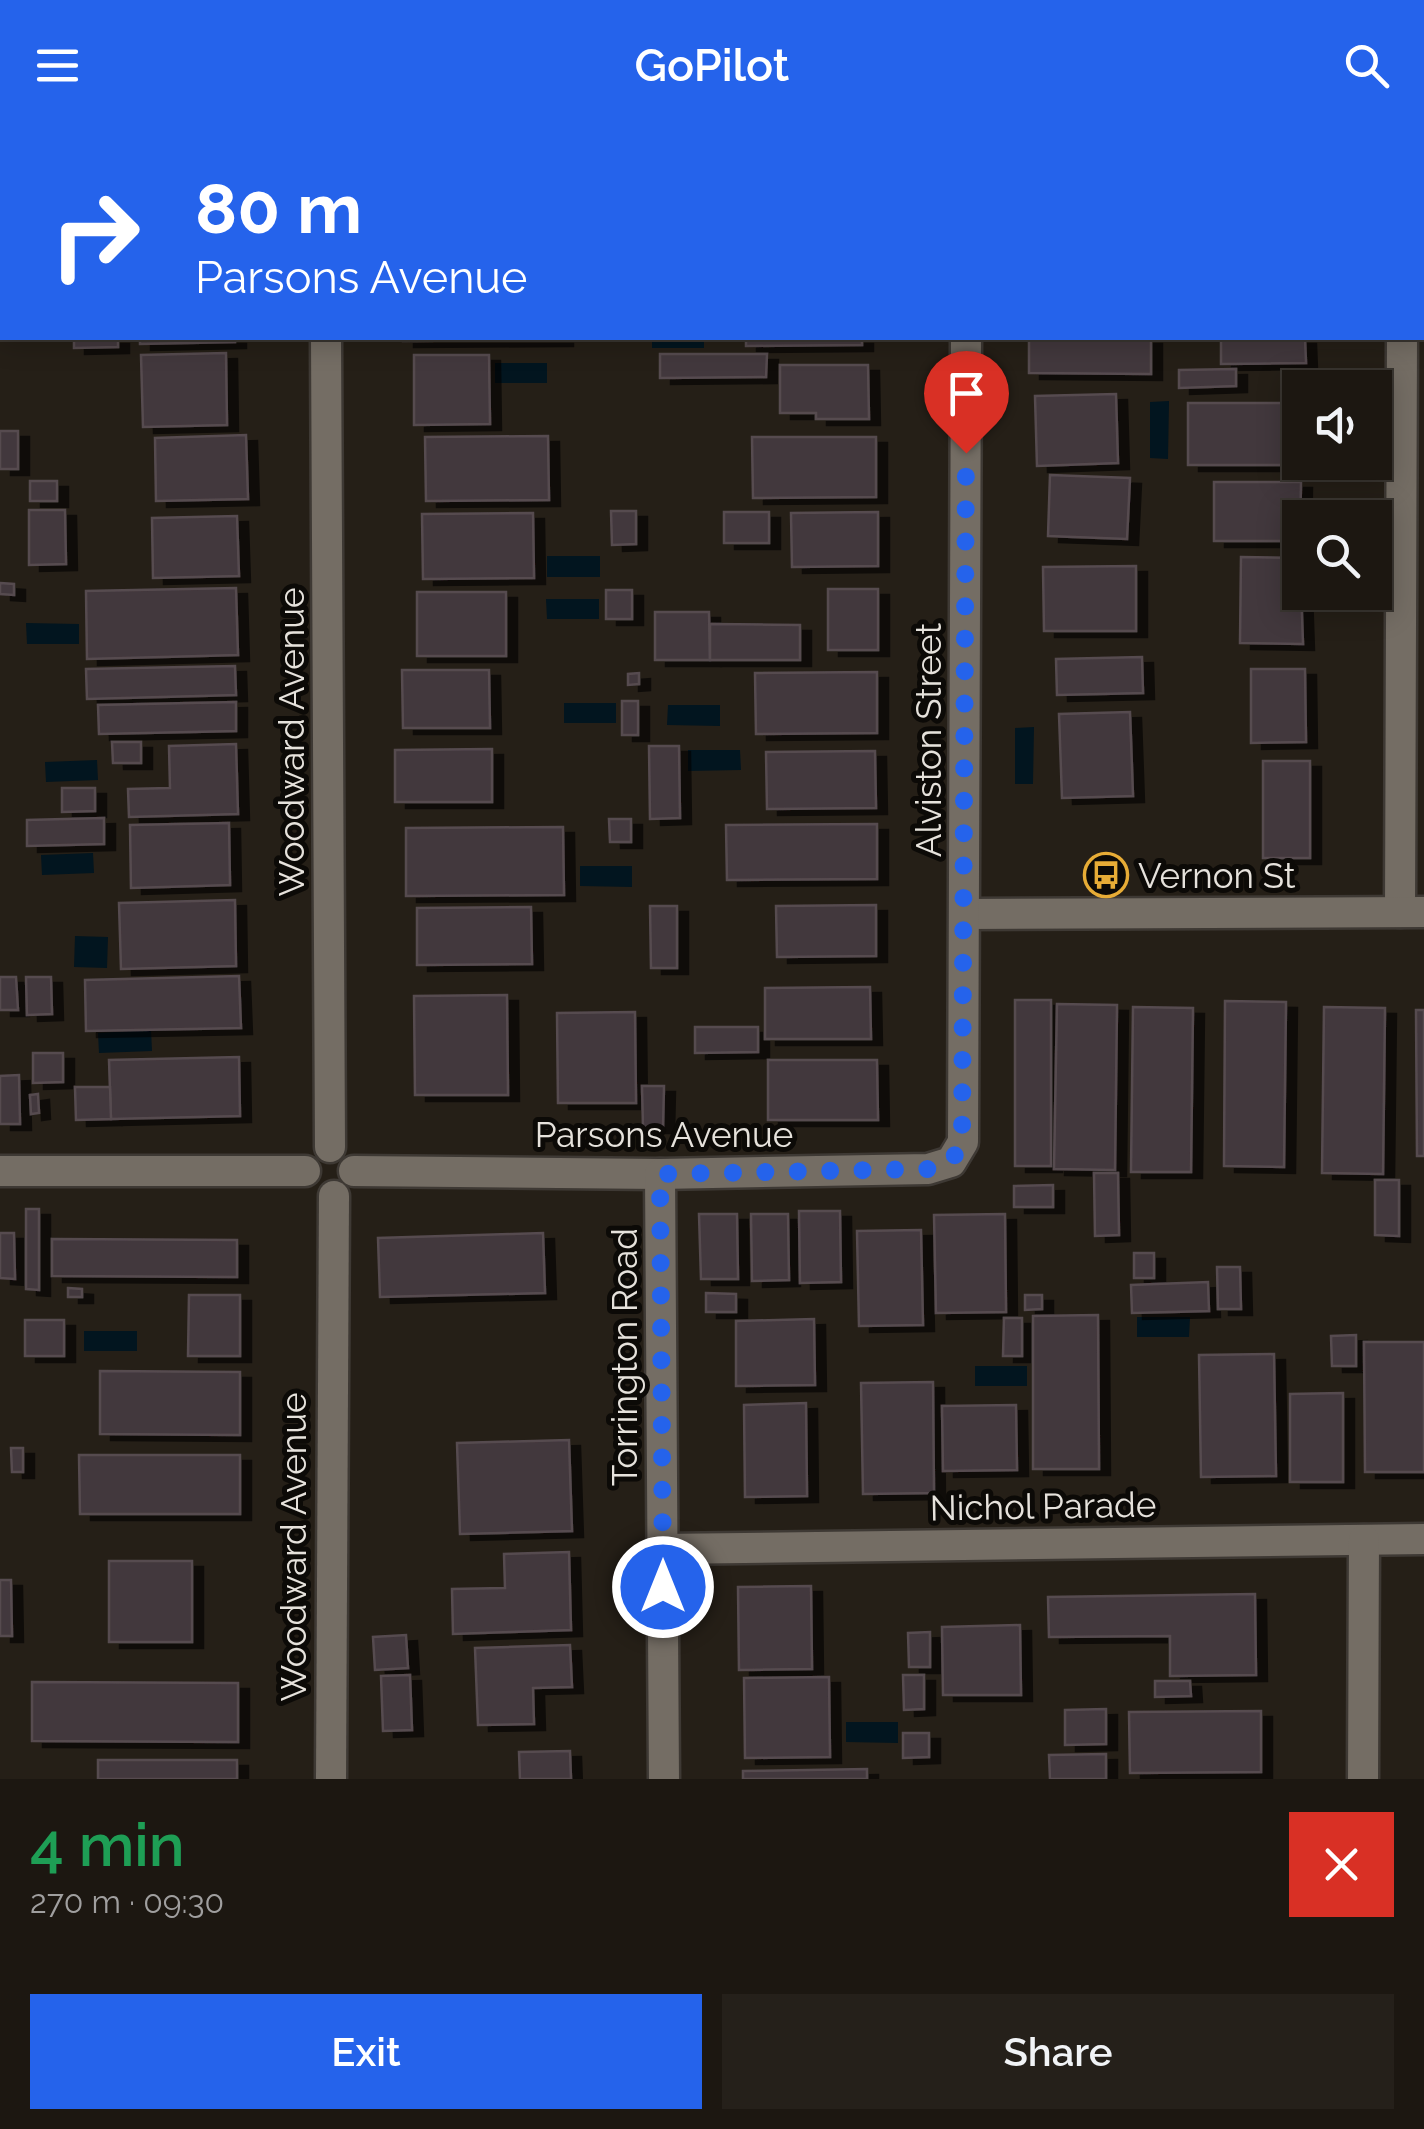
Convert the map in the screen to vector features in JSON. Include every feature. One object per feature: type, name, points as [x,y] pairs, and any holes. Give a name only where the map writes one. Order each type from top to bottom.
[{"type":"street","name":"Woodward Avenue","points":[[326,340],[330,1147]]},
{"type":"street","name":"Alviston Street","points":[[962,1142],[966,340]]},
{"type":"street","points":[[965,914],[1412,912],[1402,340]]},
{"type":"street","name":"Parsons Avenue","points":[[354,1171],[660,1174],[928,1169],[951,1162],[962,1142]]},
{"type":"street","points":[[330,1147],[344,1152],[354,1171],[346,1190],[334,1196],[317,1192],[305,1171],[310,1157],[330,1147]]},
{"type":"street","points":[[0,1171],[305,1171]]},
{"type":"street","name":"Torrington Road","points":[[660,1174],[664,1779]]},
{"type":"street","name":"Woodward Avenue","points":[[331,1779],[334,1196]]},
{"type":"street","name":"Nichol Parade","points":[[663,1548],[1424,1539]]},
{"type":"street","points":[[1363,1779],[1364,1540]]},
{"type":"water","points":[[652,340],[704,340],[704,348],[652,348]]},
{"type":"water","points":[[495,363],[547,363],[547,383],[495,383]]},
{"type":"water","points":[[1169,401],[1168,459],[1150,458],[1150,402]]},
{"type":"water","points":[[547,556],[600,556],[600,577],[547,577]]},
{"type":"water","points":[[546,599],[599,599],[599,619],[547,619]]},
{"type":"water","points":[[26,623],[79,624],[79,644],[27,644]]},
{"type":"water","points":[[564,703],[616,703],[616,723],[564,723]]},
{"type":"water","points":[[668,705],[720,705],[720,726],[667,725]]},
{"type":"water","points":[[1034,727],[1033,784],[1015,784],[1015,728]]},
{"type":"water","points":[[688,750],[740,750],[741,770],[688,771]]},
{"type":"water","points":[[97,760],[98,780],[46,782],[45,762]]},
{"type":"water","points":[[93,853],[94,873],[42,875],[41,855]]},
{"type":"water","points":[[580,866],[632,866],[632,887],[580,886]]},
{"type":"water","points":[[75,936],[108,937],[107,968],[74,967]]},
{"type":"water","points":[[151,1030],[152,1051],[99,1053],[98,1033]]},
{"type":"water","points":[[1137,1317],[1190,1317],[1189,1337],[1137,1337]]},
{"type":"water","points":[[84,1331],[137,1331],[137,1351],[84,1351]]},
{"type":"water","points":[[975,1366],[1027,1366],[1027,1386],[975,1386]]},
{"type":"water","points":[[846,1722],[898,1722],[898,1743],[846,1742]]},
{"type":"building","points":[[74,340],[118,340],[118,347],[74,348]]},
{"type":"building","points":[[140,340],[235,340],[235,342],[140,344]]},
{"type":"building","points":[[403,340],[562,340],[403,341]]},
{"type":"building","points":[[746,340],[862,340],[862,345],[746,346]]},
{"type":"building","points":[[1029,340],[1151,340],[1151,374],[1029,373]]},
{"type":"building","points":[[1221,340],[1305,340],[1306,363],[1221,364]]},
{"type":"building","points":[[226,353],[227,425],[143,427],[141,355]]},
{"type":"building","points":[[660,354],[767,354],[766,377],[660,378]]},
{"type":"building","points":[[414,355],[489,355],[490,424],[414,425]]},
{"type":"building","points":[[780,365],[868,365],[869,419],[816,419],[816,413],[780,413]]},
{"type":"building","points":[[1236,369],[1236,386],[1179,388],[1179,370]]},
{"type":"building","points":[[1116,394],[1118,463],[1037,466],[1035,396]]},
{"type":"building","points":[[1188,403],[1282,403],[1282,465],[1188,465]]},
{"type":"building","points":[[0,431],[18,431],[18,469],[0,469]]},
{"type":"building","points":[[246,435],[248,499],[156,501],[155,438]]},
{"type":"building","points":[[548,436],[549,500],[426,501],[425,437]]},
{"type":"building","points":[[752,437],[876,437],[876,497],[753,498]]},
{"type":"building","points":[[1050,475],[1130,478],[1127,539],[1048,536]]},
{"type":"building","points":[[30,481],[57,481],[57,501],[30,501]]},
{"type":"building","points":[[1214,482],[1301,482],[1301,500],[1282,500],[1282,541],[1214,541]]},
{"type":"building","points":[[29,510],[65,510],[66,564],[29,565]]},
{"type":"building","points":[[611,511],[636,511],[636,544],[612,545]]},
{"type":"building","points":[[724,512],[769,512],[769,543],[724,543]]},
{"type":"building","points":[[878,512],[878,566],[792,567],[791,513]]},
{"type":"building","points":[[533,513],[534,578],[423,579],[422,514]]},
{"type":"building","points":[[237,516],[239,576],[153,578],[152,518]]},
{"type":"building","points":[[1241,557],[1282,558],[1282,610],[1302,610],[1303,644],[1240,643]]},
{"type":"building","points":[[1136,566],[1136,631],[1044,631],[1043,567]]},
{"type":"building","points":[[0,583],[14,584],[14,595],[0,594]]},
{"type":"building","points":[[236,588],[238,655],[87,659],[86,591]]},
{"type":"building","points":[[828,589],[878,589],[878,650],[828,650]]},
{"type":"building","points":[[606,590],[632,590],[632,619],[606,619]]},
{"type":"building","points":[[417,592],[506,592],[506,656],[417,656]]},
{"type":"building","points":[[655,612],[709,612],[710,660],[655,660]]},
{"type":"building","points":[[710,624],[800,625],[800,660],[710,660]]},
{"type":"building","points":[[1142,657],[1143,693],[1057,695],[1056,659]]},
{"type":"building","points":[[235,666],[236,695],[87,699],[86,669]]},
{"type":"building","points":[[1251,669],[1305,669],[1306,742],[1251,743]]},
{"type":"building","points":[[402,670],[489,670],[490,728],[403,728]]},
{"type":"building","points":[[877,672],[877,733],[756,734],[755,673]]},
{"type":"building","points":[[639,673],[639,684],[628,685],[628,674]]},
{"type":"building","points":[[622,701],[638,701],[638,735],[622,735]]},
{"type":"building","points":[[236,702],[236,731],[99,734],[98,705]]},
{"type":"building","points":[[1130,712],[1133,796],[1062,798],[1059,714]]},
{"type":"building","points":[[112,742],[141,742],[141,763],[113,763]]},
{"type":"building","points":[[236,744],[238,814],[129,817],[128,789],[170,788],[169,746]]},
{"type":"building","points":[[649,746],[679,746],[680,818],[650,819]]},
{"type":"building","points":[[492,749],[492,802],[395,802],[395,750]]},
{"type":"building","points":[[875,751],[876,808],[767,809],[766,752]]},
{"type":"building","points":[[1263,761],[1310,761],[1310,858],[1263,858]]},
{"type":"building","points":[[62,788],[95,788],[95,811],[62,812]]},
{"type":"building","points":[[104,818],[104,844],[27,846],[27,820]]},
{"type":"building","points":[[609,819],[631,819],[631,842],[610,842]]},
{"type":"building","points":[[229,823],[230,885],[131,888],[130,825]]},
{"type":"building","points":[[877,824],[877,879],[727,880],[726,825]]},
{"type":"building","points":[[563,827],[564,895],[406,896],[406,828]]},
{"type":"building","points":[[235,900],[236,966],[121,969],[119,903]]},
{"type":"building","points":[[876,905],[876,956],[777,957],[776,906]]},
{"type":"building","points":[[650,906],[677,906],[677,968],[651,968]]},
{"type":"building","points":[[531,907],[532,964],[417,965],[417,908]]},
{"type":"building","points":[[239,976],[241,1028],[86,1031],[85,980]]},
{"type":"building","points":[[0,977],[16,977],[18,1010],[0,1010]]},
{"type":"building","points":[[26,977],[51,977],[52,1014],[27,1015]]},
{"type":"building","points":[[870,987],[871,1039],[765,1039],[765,988]]},
{"type":"building","points":[[507,995],[508,1095],[415,1095],[414,996]]},
{"type":"building","points":[[1015,1000],[1051,1000],[1051,1166],[1015,1166]]},
{"type":"building","points":[[1225,1001],[1286,1002],[1284,1167],[1224,1166]]},
{"type":"building","points":[[1057,1004],[1117,1005],[1115,1170],[1054,1169]]},
{"type":"building","points":[[1133,1007],[1193,1008],[1191,1172],[1131,1172]]},
{"type":"building","points":[[1324,1007],[1385,1008],[1383,1174],[1322,1173]]},
{"type":"building","points":[[1416,1010],[1424,1010],[1424,1156],[1417,1156]]},
{"type":"building","points":[[635,1012],[636,1103],[558,1103],[557,1013]]},
{"type":"building","points":[[695,1027],[758,1027],[758,1052],[695,1053]]},
{"type":"building","points":[[33,1053],[63,1053],[63,1082],[33,1083]]},
{"type":"building","points":[[239,1057],[240,1116],[111,1119],[109,1060]]},
{"type":"building","points":[[768,1060],[877,1060],[878,1120],[768,1120]]},
{"type":"building","points":[[19,1075],[20,1124],[0,1124],[0,1076]]},
{"type":"building","points":[[642,1086],[664,1086],[663,1127],[643,1127]]},
{"type":"building","points":[[75,1087],[110,1087],[111,1119],[76,1120]]},
{"type":"building","points":[[38,1094],[39,1113],[31,1114],[30,1095]]},
{"type":"building","points":[[1094,1173],[1118,1173],[1119,1235],[1095,1236]]},
{"type":"building","points":[[1375,1180],[1399,1180],[1399,1236],[1375,1235]]},
{"type":"building","points":[[1053,1185],[1053,1207],[1014,1207],[1014,1186]]},
{"type":"building","points":[[26,1209],[39,1209],[39,1290],[26,1289]]},
{"type":"building","points":[[799,1211],[840,1211],[841,1282],[800,1283]]},
{"type":"building","points":[[699,1214],[737,1214],[738,1279],[701,1279]]},
{"type":"building","points":[[751,1214],[788,1214],[789,1280],[752,1281]]},
{"type":"building","points":[[1005,1214],[1006,1312],[936,1313],[934,1215]]},
{"type":"building","points":[[921,1230],[923,1325],[859,1326],[857,1231]]},
{"type":"building","points":[[0,1233],[14,1233],[15,1279],[0,1278]]},
{"type":"building","points":[[543,1233],[545,1293],[380,1297],[378,1238]]},
{"type":"building","points":[[52,1239],[237,1240],[237,1277],[52,1276]]},
{"type":"building","points":[[1134,1253],[1154,1253],[1154,1278],[1134,1278]]},
{"type":"building","points":[[1217,1267],[1240,1267],[1241,1309],[1218,1309]]},
{"type":"building","points":[[1208,1282],[1209,1311],[1132,1313],[1131,1285]]},
{"type":"building","points":[[68,1288],[82,1289],[82,1297],[68,1297]]},
{"type":"building","points":[[706,1293],[736,1294],[736,1312],[706,1312]]},
{"type":"building","points":[[189,1295],[240,1295],[240,1356],[188,1356]]},
{"type":"building","points":[[1025,1295],[1042,1295],[1042,1309],[1025,1310]]},
{"type":"building","points":[[1098,1315],[1099,1469],[1033,1469],[1033,1316]]},
{"type":"building","points":[[1004,1318],[1022,1318],[1022,1356],[1003,1356]]},
{"type":"building","points":[[814,1319],[815,1385],[736,1386],[736,1321]]},
{"type":"building","points":[[25,1320],[64,1320],[64,1356],[25,1356]]},
{"type":"building","points":[[1356,1335],[1356,1366],[1332,1366],[1331,1336]]},
{"type":"building","points":[[1364,1342],[1424,1342],[1424,1472],[1365,1472]]},
{"type":"building","points":[[1274,1354],[1276,1476],[1201,1477],[1199,1355]]},
{"type":"building","points":[[100,1371],[240,1372],[240,1435],[100,1434]]},
{"type":"building","points":[[933,1382],[934,1493],[863,1494],[861,1383]]},
{"type":"building","points":[[1343,1393],[1343,1482],[1290,1482],[1290,1394]]},
{"type":"building","points":[[806,1403],[807,1496],[745,1497],[744,1405]]},
{"type":"building","points":[[1016,1405],[1017,1470],[943,1471],[942,1406]]},
{"type":"building","points":[[569,1440],[572,1531],[460,1534],[457,1443]]},
{"type":"building","points":[[11,1448],[23,1448],[23,1472],[12,1472]]},
{"type":"building","points":[[79,1455],[240,1455],[240,1514],[80,1514]]},
{"type":"building","points":[[569,1552],[571,1630],[453,1634],[452,1589],[505,1588],[504,1554]]},
{"type":"building","points":[[109,1561],[192,1561],[192,1642],[109,1642]]},
{"type":"building","points":[[0,1580],[11,1580],[12,1636],[0,1636]]},
{"type":"building","points":[[811,1586],[812,1669],[739,1670],[738,1587]]},
{"type":"building","points":[[1255,1594],[1256,1675],[1170,1676],[1170,1636],[1049,1637],[1048,1597]]},
{"type":"building","points":[[1020,1625],[1021,1695],[943,1695],[942,1627]]},
{"type":"building","points":[[930,1632],[930,1667],[909,1667],[908,1633]]},
{"type":"building","points":[[406,1635],[408,1668],[375,1670],[373,1637]]},
{"type":"building","points":[[570,1645],[572,1687],[533,1688],[534,1724],[478,1725],[475,1648]]},
{"type":"building","points":[[410,1675],[412,1730],[383,1731],[381,1676]]},
{"type":"building","points":[[903,1675],[924,1675],[924,1709],[904,1710]]},
{"type":"building","points":[[829,1677],[830,1757],[745,1758],[744,1678]]},
{"type":"building","points":[[1155,1681],[1190,1681],[1191,1696],[1155,1697]]},
{"type":"building","points":[[32,1682],[238,1683],[238,1742],[32,1741]]},
{"type":"building","points":[[1106,1709],[1106,1744],[1065,1745],[1065,1710]]},
{"type":"building","points":[[1261,1711],[1261,1772],[1130,1773],[1129,1712]]},
{"type":"building","points":[[903,1733],[929,1733],[929,1757],[903,1758]]},
{"type":"building","points":[[570,1751],[571,1779],[520,1779],[519,1752]]},
{"type":"building","points":[[1106,1754],[1106,1779],[1050,1779],[1049,1755]]},
{"type":"building","points":[[98,1760],[237,1760],[237,1779],[98,1779]]},
{"type":"building","points":[[867,1769],[867,1779],[743,1779],[743,1771]]},
{"type":"place","name":"Vernon St","points":[[1106,875]]},
{"type":"route","points":[[663,1587],[660,1174],[928,1169],[951,1162],[962,1142],[966,453]]}]
